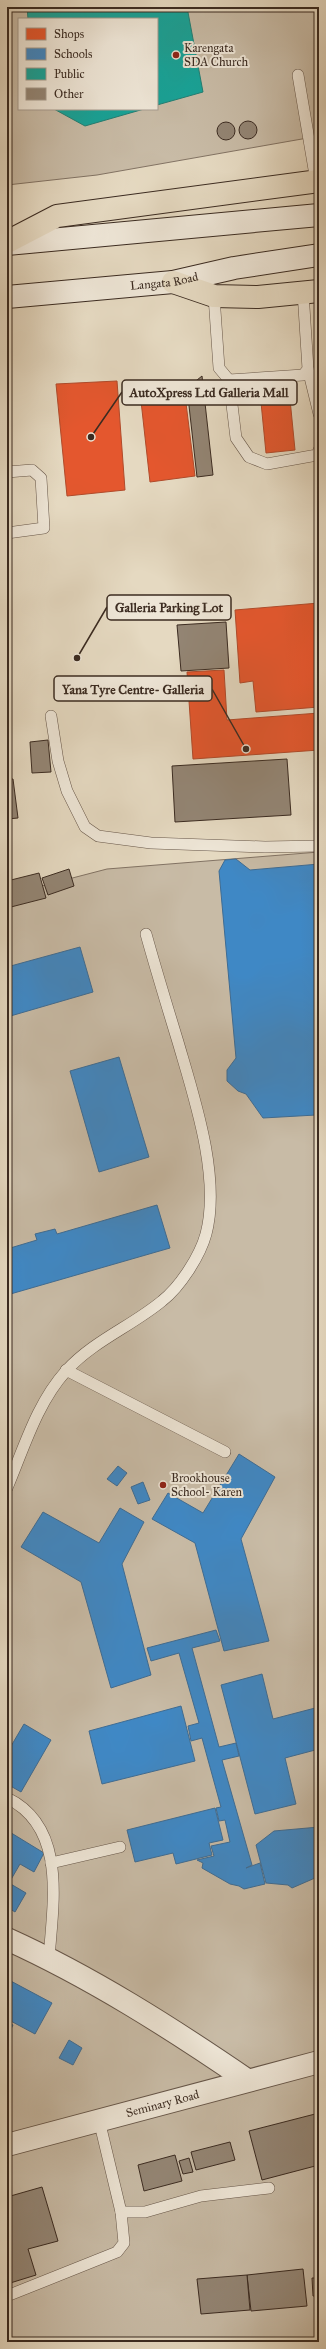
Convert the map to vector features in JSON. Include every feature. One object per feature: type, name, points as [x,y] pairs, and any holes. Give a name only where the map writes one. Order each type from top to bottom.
[{"type":"main road","points":[[7,243],[57,216],[318,181]]},
{"type":"main road","points":[[7,243],[319,215]]},
{"type":"main road","name":"Langata Road","points":[[7,297],[173,282],[234,268],[319,255]]},
{"type":"main road","points":[[173,282],[214,296],[258,297],[311,291]]},
{"type":"main road","points":[[7,1939],[49,1958],[185,2038],[247,2080]]},
{"type":"main road","name":"Seminary Road","points":[[7,2145],[319,2062]]},
{"type":"lane","points":[[298,75],[318,181]]},
{"type":"lane","points":[[311,291],[308,369],[319,414]]},
{"type":"lane","points":[[214,296],[219,368],[229,380],[236,438],[249,457],[267,464],[317,455],[319,450]]},
{"type":"lane","points":[[229,380],[303,375],[308,369]]},
{"type":"lane","points":[[7,472],[32,470],[41,478],[44,528],[7,533]]},
{"type":"lane","points":[[51,716],[58,761],[67,791],[85,827],[98,836],[151,843],[265,847],[319,846]]},
{"type":"lane","points":[[7,1488],[46,1398],[66,1370],[89,1350],[163,1300],[182,1280],[206,1235],[210,1203],[207,1160],[195,1099],[146,934]]},
{"type":"lane","points":[[66,1370],[225,1452]]},
{"type":"lane","points":[[7,1798],[22,1805],[39,1823],[51,1863],[53,1904],[49,1958]]},
{"type":"lane","points":[[51,1863],[120,1847]]},
{"type":"lane","points":[[7,2296],[117,2252],[124,2242],[121,2212],[98,2120]]},
{"type":"lane","points":[[121,2212],[145,2212],[201,2196],[269,2188]]},
{"type":"shaded area","points":[[7,7],[319,7],[319,136],[97,175],[7,185]]},
{"type":"shaded area","name":"Brookhouse School- Karen","points":[[319,852],[319,2342],[7,2342],[7,895],[107,869]]},
{"type":"building: Shops","points":[[288,379],[295,450],[266,453],[259,382]]},
{"type":"building: Shops","points":[[117,381],[125,490],[67,496],[56,384]]},
{"type":"building: Shops","points":[[184,387],[195,476],[150,482],[140,392]]},
{"type":"building: Shops","points":[[319,603],[319,707],[256,712],[253,681],[240,683],[235,610]]},
{"type":"building: Shops","points":[[224,670],[227,720],[319,713],[319,750],[193,759],[187,672]]},
{"type":"building: Schools","points":[[236,859],[250,870],[319,864],[319,1111],[316,1115],[263,1118],[246,1094],[238,1091],[227,1081],[227,1070],[236,1058],[219,871],[225,860]]},
{"type":"building: Schools","points":[[80,947],[93,992],[7,1017],[7,967]]},
{"type":"building: Schools","points":[[119,1057],[149,1157],[99,1172],[70,1071]]},
{"type":"building: Schools","points":[[157,1205],[170,1248],[7,1295],[7,1249],[37,1240],[35,1234],[55,1229],[57,1234]]},
{"type":"building: Schools","points":[[239,1454],[275,1477],[241,1539],[269,1641],[224,1651],[195,1543],[152,1519],[168,1493],[203,1513]]},
{"type":"building: Schools","points":[[118,1466],[127,1473],[117,1486],[107,1479]]},
{"type":"building: Schools","points":[[143,1482],[150,1500],[138,1504],[131,1487]]},
{"type":"building: Schools","points":[[120,1508],[144,1522],[122,1564],[151,1675],[111,1688],[81,1582],[21,1547],[43,1512],[99,1543]]},
{"type":"building: Schools","points":[[216,1630],[220,1641],[192,1648],[219,1747],[236,1743],[239,1756],[222,1760],[252,1865],[246,1868],[260,1863],[265,1884],[244,1889],[230,1884],[202,1868],[203,1863],[197,1860],[214,1856],[211,1846],[230,1842],[225,1820],[219,1821],[216,1808],[221,1807],[202,1738],[191,1741],[188,1726],[199,1723],[179,1653],[151,1661],[147,1648]]},
{"type":"building: Schools","points":[[262,1674],[273,1719],[319,1707],[319,1749],[285,1758],[296,1804],[255,1814],[221,1685]]},
{"type":"building: Schools","points":[[181,1706],[195,1761],[102,1784],[89,1731]]},
{"type":"building: Schools","points":[[24,1724],[51,1740],[21,1792],[7,1784],[7,1753]]},
{"type":"building: Schools","points":[[215,1808],[223,1840],[209,1843],[212,1855],[176,1864],[173,1853],[135,1862],[127,1830]]},
{"type":"building: Schools","points":[[319,1827],[319,1874],[315,1878],[292,1888],[288,1885],[266,1883],[256,1845],[274,1831]]},
{"type":"building: Schools","points":[[8,1831],[44,1853],[34,1872],[20,1864],[9,1883],[26,1893],[15,1912],[7,1907]]},
{"type":"building: Schools","points":[[7,1979],[52,2003],[35,2034],[7,2019]]},
{"type":"building: Schools","points":[[7,2022],[13,2025],[7,2037]]},
{"type":"building: Schools","points":[[69,2040],[82,2048],[73,2065],[59,2058]]},
{"type":"building: Public","name":"Karengata SDA Church","points":[[27,7],[187,7],[203,92],[158,105],[158,18],[28,18]]},
{"type":"building: Public","points":[[56,110],[141,110],[85,126]]},
{"type":"building: Other","points":[[248,121],[254,124],[257,130],[254,136],[248,139],[242,136],[239,130],[242,124]]},
{"type":"building: Other","points":[[226,122],[232,125],[235,131],[232,137],[226,140],[220,137],[217,131],[220,125]]},
{"type":"building: Other","points":[[202,376],[213,475],[197,477],[187,388]]},
{"type":"building: Other","points":[[226,622],[229,668],[181,671],[177,625]]},
{"type":"building: Other","points":[[48,740],[51,772],[32,773],[30,742]]},
{"type":"building: Other","points":[[287,759],[291,815],[175,822],[172,766]]},
{"type":"building: Other","points":[[7,779],[13,779],[18,818],[7,819]]},
{"type":"building: Other","points":[[69,869],[74,886],[48,895],[42,878]]},
{"type":"building: Other","points":[[39,873],[46,898],[7,908],[7,881]]},
{"type":"building: Other","points":[[319,2113],[319,2165],[262,2180],[249,2131]]},
{"type":"building: Other","points":[[230,2142],[235,2160],[196,2170],[191,2152]]},
{"type":"building: Other","points":[[175,2155],[182,2181],[144,2191],[138,2165]]},
{"type":"building: Other","points":[[189,2158],[193,2172],[183,2174],[179,2161]]},
{"type":"building: Other","points":[[42,2187],[58,2241],[28,2249],[36,2275],[7,2284],[7,2197]]},
{"type":"building: Other","points":[[303,2269],[307,2306],[251,2311],[247,2275]]},
{"type":"building: Other","points":[[247,2275],[250,2310],[201,2314],[197,2279]]},
{"type":"building: Other","points":[[312,2278],[319,2278],[319,2296],[313,2296]]},
{"type":"place","name":"Karengata SDA Church","points":[[176,55]]},
{"type":"place","name":"AutoXpress Ltd Galleria Mall","points":[[91,437]]},
{"type":"place","name":"Galleria Parking Lot","points":[[77,658]]},
{"type":"place","name":"Yana Tyre Centre- Galleria","points":[[246,749]]},
{"type":"place","name":"Brookhouse School- Karen","points":[[163,1485]]}]
